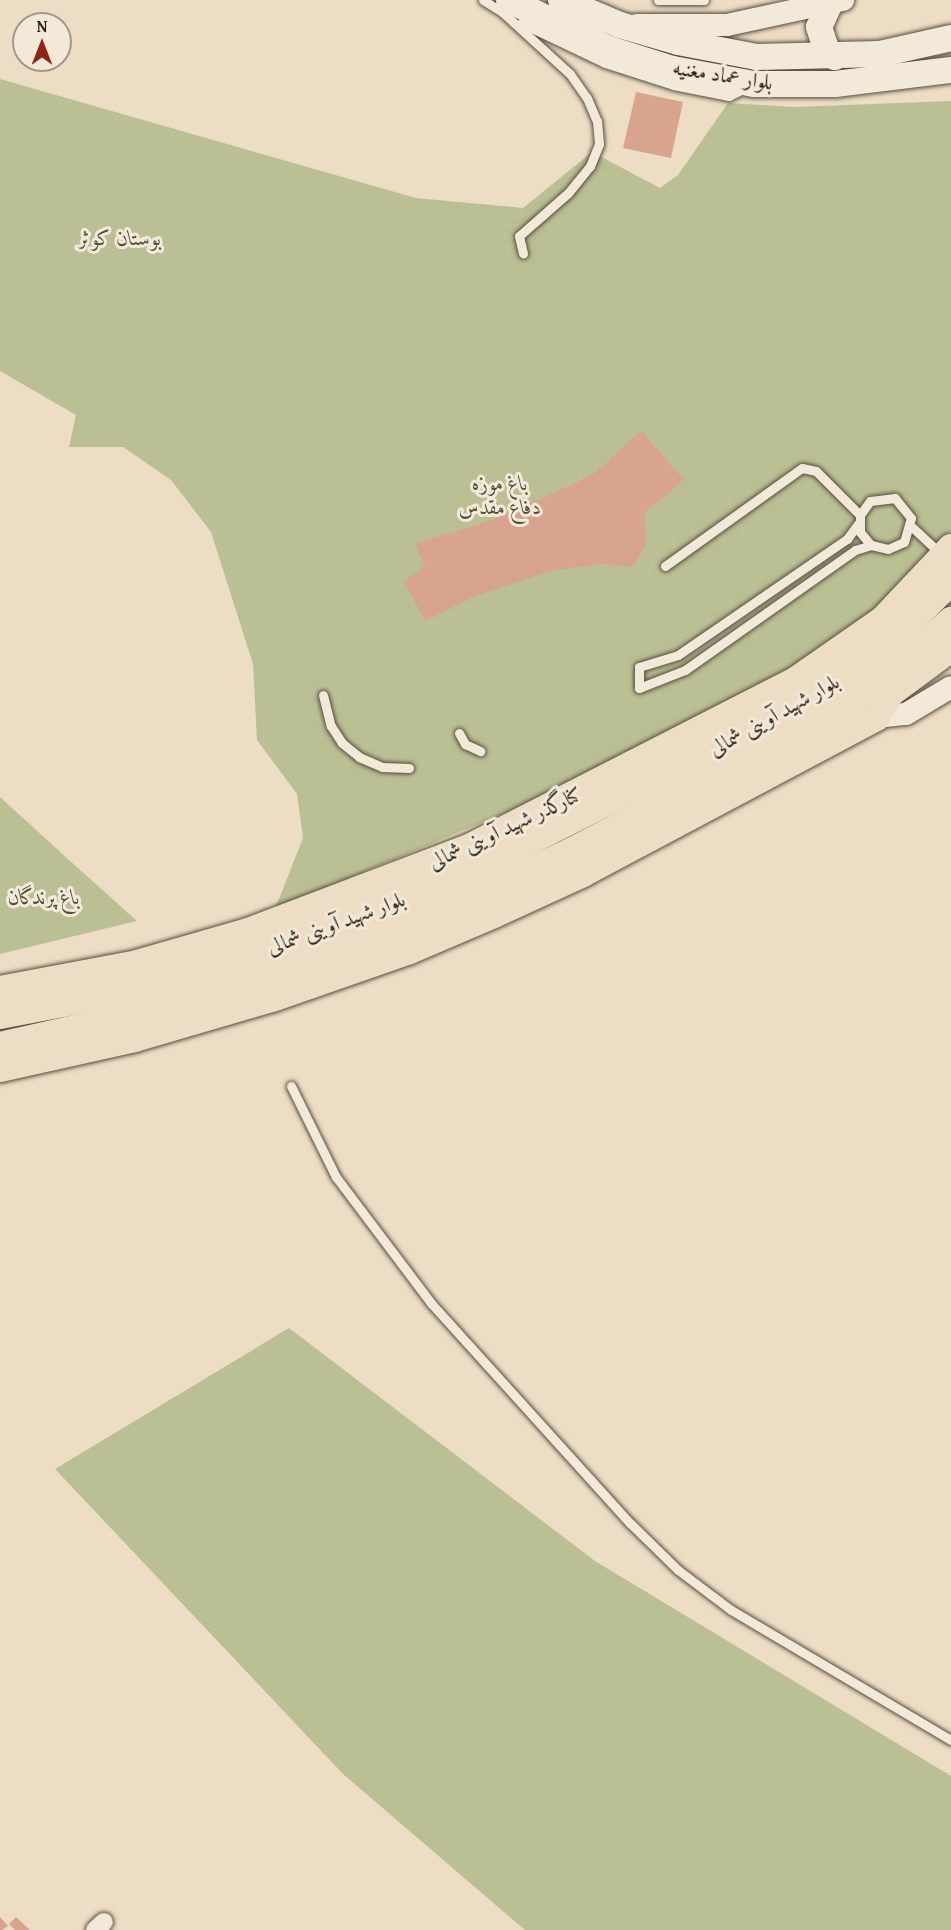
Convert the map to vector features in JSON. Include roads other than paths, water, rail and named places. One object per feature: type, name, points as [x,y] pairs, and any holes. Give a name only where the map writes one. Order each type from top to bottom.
[{"type":"main road","name":"بلوار عماد مغنیه","points":[[561,0],[620,25],[678,42],[758,57],[835,57],[891,53],[951,38]]},
{"type":"main road","points":[[835,57],[826,49],[819,27],[836,3]]},
{"type":"main road","name":"بلوار عماد مغنیه","points":[[504,5],[609,49],[673,69],[754,84],[835,84],[951,70]]},
{"type":"main road","name":"کنارگذر شهید آوینی شمالی","points":[[0,990],[137,964],[248,932],[467,849],[797,680],[883,620],[949,562]]},
{"type":"main road","name":"بلوار شهید آوینی شمالی","points":[[0,1015],[121,992],[256,952],[389,905],[476,868],[810,699],[891,640],[949,562]]},
{"type":"main road","name":"بلوار شهید آوینی شمالی","points":[[0,1046],[129,1017],[264,977],[486,892],[824,720],[911,657],[951,621]]},
{"type":"main road","points":[[0,1068],[135,1038],[272,998],[410,950],[583,873],[876,717],[890,693],[951,648]]},
{"type":"street","points":[[620,25],[727,25],[836,3]]},
{"type":"street","points":[[876,717],[906,714],[951,687]]},
{"type":"lane","points":[[483,0],[504,5],[570,74],[587,98],[597,121],[599,144],[590,166],[568,193],[519,236],[523,254]]},
{"type":"lane","points":[[658,0],[704,0]]},
{"type":"lane","points":[[665,566],[802,468],[816,471],[859,519],[871,545]]},
{"type":"lane","points":[[912,527],[897,547],[871,545],[855,550],[685,670],[639,688],[639,667],[678,655],[847,539],[870,501],[895,498],[908,510],[912,527],[949,562]]},
{"type":"lane","points":[[323,695],[331,726],[342,743],[359,757],[382,767],[409,768]]},
{"type":"lane","points":[[459,733],[465,744],[480,751]]},
{"type":"lane","points":[[291,1086],[336,1177],[431,1302],[630,1523],[678,1570],[731,1610],[951,1740]]},
{"type":"park label","name":"بوستان کوثر","points":[[120,238]]},
{"type":"park label","name":"باغ موزه دفاع مقدس","points":[[500,495]]},
{"type":"park label","name":"باغ پرندگان","points":[[44,897]]}]
